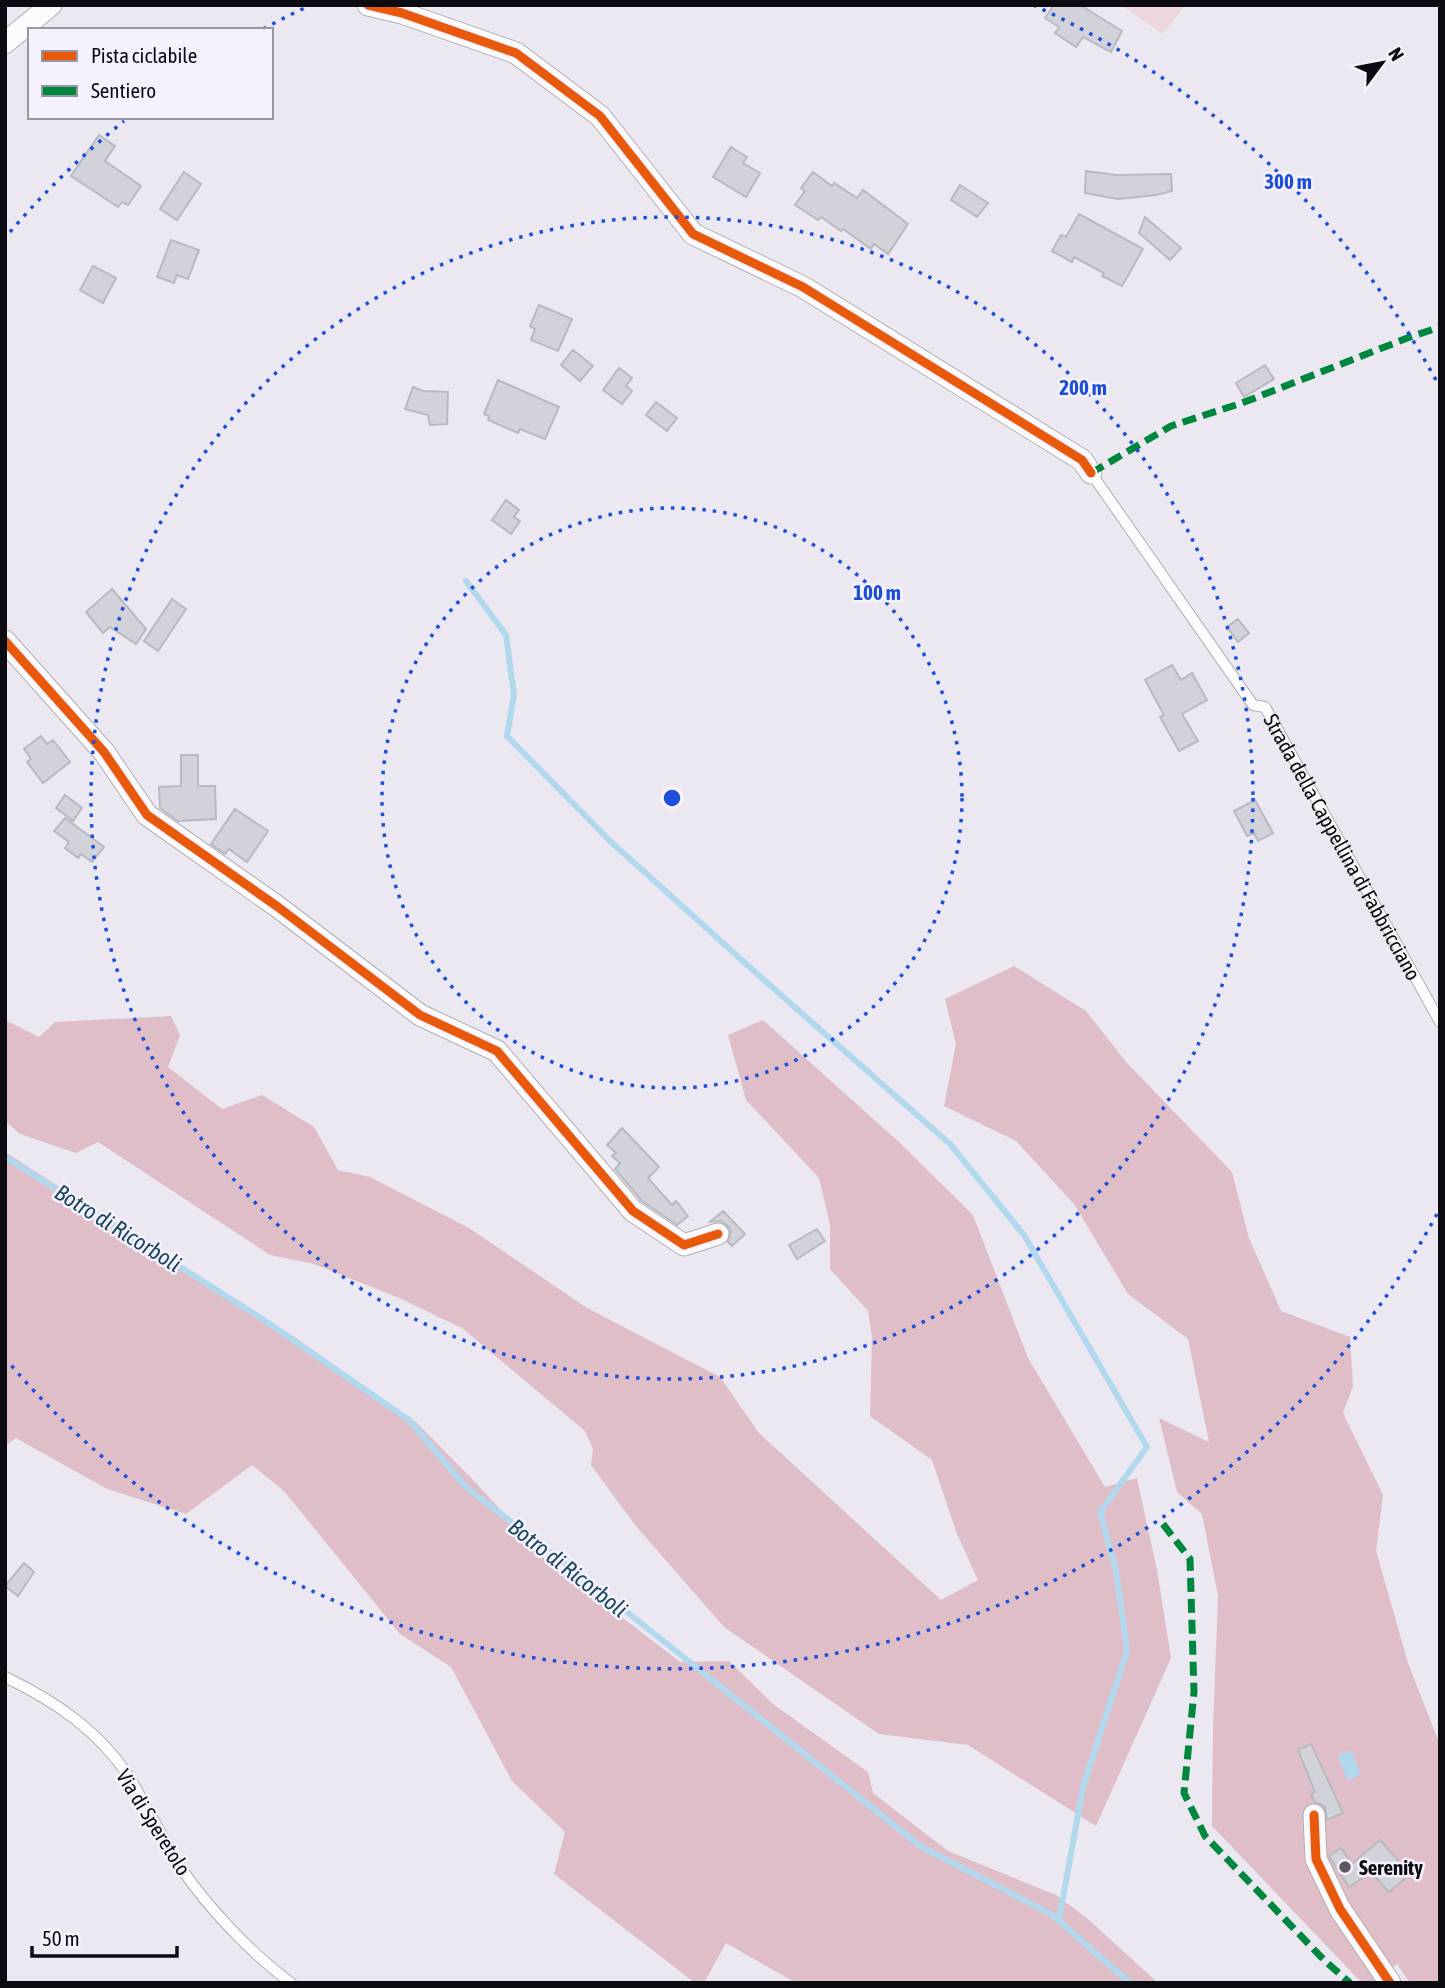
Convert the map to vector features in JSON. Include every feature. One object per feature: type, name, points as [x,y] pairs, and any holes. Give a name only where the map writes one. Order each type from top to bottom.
[{"type":"street","points":[[5,43],[51,5]]},
{"type":"street","name":"Strada della Cappellina di Fabbricciano","points":[[368,5],[402,13],[516,53],[600,116],[693,233],[803,287],[1082,460],[1091,473]]},
{"type":"street","points":[[5,641],[104,752],[146,815],[278,907],[420,1015],[497,1051],[633,1211],[684,1245],[718,1234]]},
{"type":"street","points":[[1314,1815],[1316,1859],[1340,1909],[1390,1983]]},
{"type":"lane","name":"Strada della Cappellina di Fabbricciano","points":[[1091,473],[1253,705],[1265,707],[1440,1021]]},
{"type":"lane","name":"Via di Speretolo","points":[[5,1677],[75,1717],[106,1747],[129,1778],[181,1867],[208,1904],[274,1970],[291,1983]]},
{"type":"shaded area","points":[[1121,5],[1185,5],[1163,34]]},
{"type":"shaded area","points":[[1014,966],[1086,1011],[1127,1063],[1232,1172],[1249,1238],[1281,1311],[1350,1337],[1353,1386],[1343,1413],[1383,1495],[1376,1551],[1408,1663],[1440,1745],[1440,1983],[1410,1983],[1397,1964],[1376,1983],[1362,1983],[1212,1826],[1218,1596],[1202,1514],[1177,1492],[1159,1418],[1209,1442],[1188,1339],[1128,1294],[1074,1204],[1016,1141],[944,1106],[956,1044],[945,999]]},
{"type":"shaded area","points":[[171,1016],[180,1035],[168,1067],[222,1109],[262,1095],[314,1127],[338,1170],[370,1177],[469,1228],[587,1308],[720,1377],[759,1433],[941,1600],[978,1580],[957,1534],[932,1460],[870,1416],[872,1337],[868,1311],[830,1269],[830,1225],[819,1178],[746,1100],[728,1035],[763,1020],[900,1143],[973,1215],[1028,1358],[1105,1487],[1137,1478],[1157,1570],[1171,1658],[1096,1826],[968,1745],[879,1734],[724,1627],[635,1525],[591,1465],[593,1449],[585,1431],[462,1328],[397,1297],[314,1264],[270,1255],[98,1142],[76,1153],[20,1134],[5,1121],[5,1020],[39,1037],[55,1022]]},
{"type":"shaded area","points":[[5,1152],[293,1336],[417,1423],[544,1557],[680,1662],[729,1661],[773,1704],[868,1772],[873,1793],[948,1851],[1056,1895],[1088,1919],[1158,1983],[796,1983],[726,1943],[704,1983],[695,1983],[554,1874],[565,1832],[512,1781],[451,1667],[400,1634],[284,1491],[252,1465],[186,1514],[107,1489],[16,1438],[5,1446]]},
{"type":"water","points":[[1351,1750],[1361,1775],[1347,1780],[1338,1755]]},
{"type":"building","points":[[1054,5],[1080,5],[1122,31],[1111,52],[1083,37],[1076,47],[1055,33],[1059,27],[1045,18]]},
{"type":"building","points":[[99,135],[115,146],[105,161],[141,186],[128,205],[122,202],[118,207],[71,176]]},
{"type":"building","points":[[731,147],[747,157],[743,163],[760,173],[746,197],[713,177]]},
{"type":"building","points":[[1086,171],[1116,175],[1171,174],[1172,191],[1118,199],[1085,193]]},
{"type":"building","points":[[184,172],[201,184],[177,220],[160,209]]},
{"type":"building","points":[[813,172],[832,186],[834,183],[857,198],[863,190],[908,224],[888,254],[874,244],[871,249],[843,229],[841,231],[821,217],[818,220],[795,205],[805,191],[801,188]]},
{"type":"building","points":[[960,185],[988,203],[977,217],[951,200]]},
{"type":"building","points":[[1079,214],[1143,249],[1122,286],[1074,257],[1072,262],[1052,251],[1061,235],[1066,237]]},
{"type":"building","points":[[1145,217],[1181,248],[1170,260],[1139,233]]},
{"type":"building","points":[[171,240],[199,250],[188,279],[177,275],[174,283],[157,277]]},
{"type":"building","points":[[93,266],[116,278],[103,303],[80,290]]},
{"type":"building","points":[[539,305],[572,319],[558,351],[531,340],[535,329],[530,326]]},
{"type":"building","points":[[573,350],[593,366],[580,381],[561,365]]},
{"type":"building","points":[[1265,365],[1274,379],[1244,397],[1236,383]]},
{"type":"building","points":[[619,368],[632,378],[626,386],[632,391],[622,404],[603,390]]},
{"type":"building","points":[[498,380],[559,407],[545,439],[520,429],[518,433],[488,420],[489,416],[484,414]]},
{"type":"building","points":[[413,387],[423,391],[448,392],[447,424],[430,425],[428,415],[405,409]]},
{"type":"building","points":[[656,402],[677,418],[667,431],[646,415]]},
{"type":"building","points":[[506,500],[519,510],[514,517],[520,521],[511,534],[492,520]]},
{"type":"building","points":[[112,589],[146,629],[136,644],[110,627],[103,633],[86,612]]},
{"type":"building","points":[[172,599],[186,609],[158,651],[144,641]]},
{"type":"building","points":[[1238,619],[1249,633],[1238,642],[1227,627]]},
{"type":"building","points":[[1172,665],[1181,680],[1192,673],[1207,700],[1182,714],[1198,741],[1179,751],[1160,717],[1164,715],[1145,680]]},
{"type":"building","points":[[41,736],[47,744],[53,740],[70,762],[43,783],[27,762],[31,759],[24,749]]},
{"type":"building","points":[[181,755],[198,755],[198,786],[215,786],[216,819],[178,821],[160,808],[159,787],[181,786]]},
{"type":"building","points":[[65,795],[82,808],[73,821],[56,808]]},
{"type":"building","points":[[1255,800],[1273,833],[1258,841],[1254,833],[1247,836],[1234,811]]},
{"type":"building","points":[[235,809],[268,831],[247,862],[229,849],[225,854],[211,844]]},
{"type":"building","points":[[65,818],[104,847],[92,862],[81,854],[78,858],[65,848],[69,842],[54,831]]},
{"type":"building","points":[[622,1128],[659,1167],[648,1178],[672,1205],[676,1201],[688,1216],[677,1225],[642,1201],[615,1169],[620,1163],[612,1156],[616,1153],[607,1145]]},
{"type":"building","points":[[723,1211],[745,1234],[732,1246],[728,1242],[731,1231],[727,1225],[720,1221],[710,1222]]},
{"type":"building","points":[[817,1229],[825,1241],[797,1259],[789,1245]]},
{"type":"building","points":[[24,1563],[34,1572],[18,1596],[5,1586]]},
{"type":"building","points":[[1311,1744],[1343,1813],[1327,1820],[1325,1807],[1315,1802],[1311,1794],[1315,1792],[1298,1750]]},
{"type":"building","points":[[1380,1840],[1410,1874],[1389,1892],[1371,1872],[1349,1887],[1329,1856],[1341,1848],[1352,1864]]},
{"type":"waterway","points":[[466,581],[506,635],[514,695],[507,736],[610,841],[950,1144],[1024,1235],[1147,1447],[1100,1512],[1116,1570],[1127,1651],[1083,1787],[1059,1920]]},
{"type":"waterway","name":"Botro di Ricorboli","points":[[5,1157],[261,1318],[409,1420],[466,1487],[920,1846],[1051,1914],[1130,1983]]},
{"type":"marked path","points":[[1091,473],[1171,426],[1242,403],[1440,327]]},
{"type":"marked path","points":[[1163,1524],[1190,1559],[1194,1692],[1184,1793],[1205,1836],[1325,1961],[1350,1983]]},
{"type":"cycle path","points":[[368,5],[402,13],[516,53],[600,116],[693,234],[803,287],[1082,460],[1091,473]]},
{"type":"cycle path","points":[[5,641],[104,752],[147,815],[278,907],[420,1015],[497,1051],[633,1211],[684,1245],[718,1234]]},
{"type":"cycle path","points":[[1314,1815],[1316,1859],[1340,1909],[1390,1983]]},
{"type":"place","name":"Serenity","points":[[1345,1867]]}]
